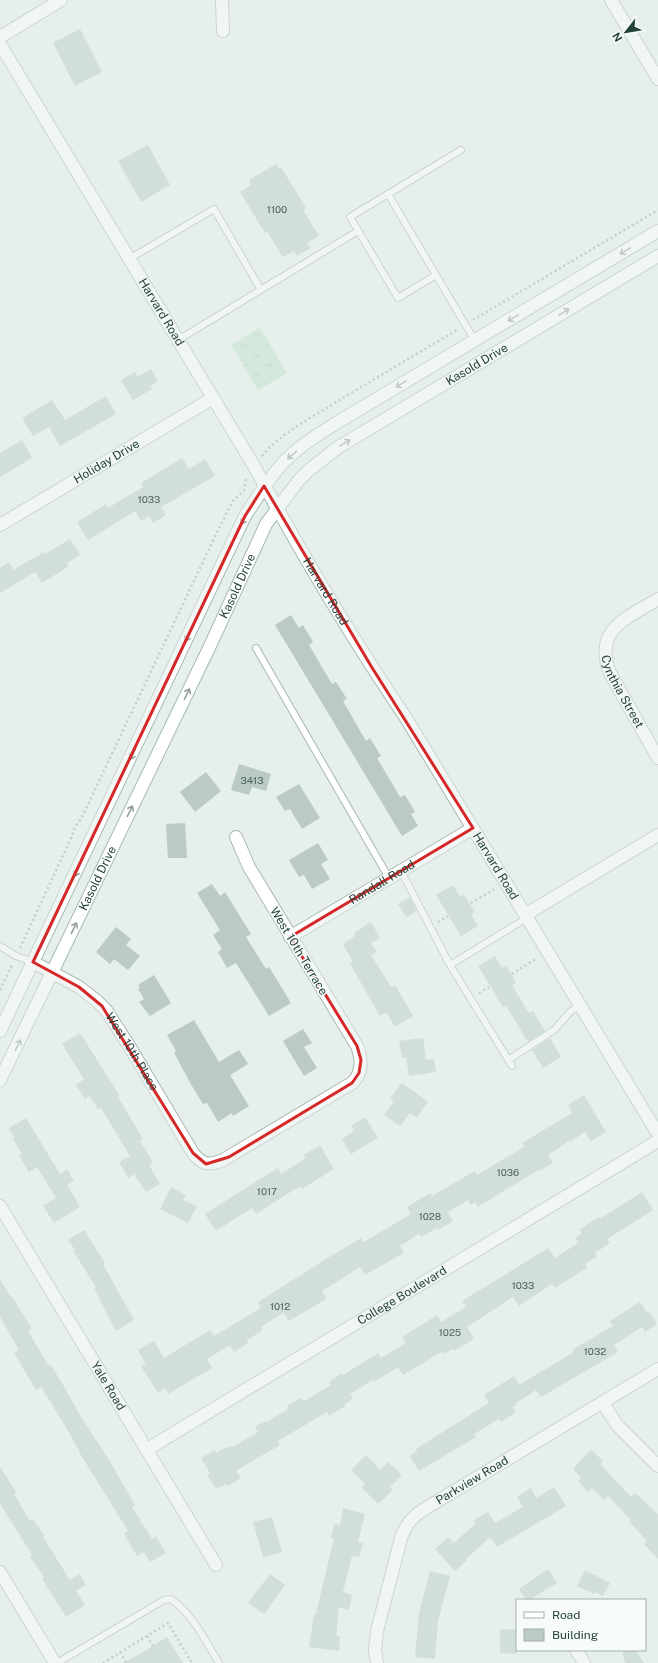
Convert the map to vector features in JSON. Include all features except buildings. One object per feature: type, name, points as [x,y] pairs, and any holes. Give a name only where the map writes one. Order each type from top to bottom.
[{"type":"street","points":[[0,37],[60,0]]},
{"type":"street","points":[[222,0],[223,31]]},
{"type":"street","points":[[611,0],[657,77]]},
{"type":"street","name":"Harvard Road","points":[[0,44],[367,659],[406,718],[658,1134]]},
{"type":"street","name":"Kasold Drive","points":[[0,1031],[245,516],[264,486],[283,463],[317,435],[658,231]]},
{"type":"street","name":"Kasold Drive","points":[[0,1080],[210,646],[256,543],[266,524],[288,492],[308,471],[337,448],[658,256]]},
{"type":"street","name":"Holiday Drive","points":[[0,525],[212,398]]},
{"type":"street","name":"Cynthia Street","points":[[658,599],[620,622],[606,641],[604,651],[605,662],[610,673],[658,758]]},
{"type":"street","name":"Randall Road","points":[[290,937],[473,828]]},
{"type":"street","points":[[526,916],[658,835]]},
{"type":"street","name":"West 10th Terrace","points":[[206,1164],[212,1164],[223,1160],[352,1083],[358,1076],[361,1065],[360,1053],[357,1046],[249,867],[236,837]]},
{"type":"street","name":"West 10th Place","points":[[33,962],[87,993],[106,1010],[193,1153],[199,1161],[206,1164]]},
{"type":"street","name":"College Boulevard","points":[[146,1450],[658,1140]]},
{"type":"street","name":"Yale Road","points":[[0,1206],[216,1565]]},
{"type":"street","name":"Parkview Road","points":[[376,1660],[377,1631],[401,1538],[410,1521],[426,1508],[658,1369]]},
{"type":"street","points":[[602,1402],[617,1425],[658,1466]]},
{"type":"street","points":[[0,1572],[56,1663]]},
{"type":"street","points":[[577,1651],[584,1663]]},
{"type":"lane","points":[[436,275],[398,298],[350,217],[461,150]]},
{"type":"lane","points":[[388,194],[475,340]]},
{"type":"lane","points":[[129,259],[214,209],[262,290]]},
{"type":"lane","points":[[178,340],[358,232]]},
{"type":"lane","points":[[256,648],[390,878]]},
{"type":"lane","points":[[401,871],[450,965],[512,1066]]},
{"type":"lane","points":[[450,965],[526,916]]},
{"type":"lane","points":[[0,946],[16,956],[33,962]]},
{"type":"lane","points":[[508,1060],[554,1030],[571,1011],[580,1005]]},
{"type":"lane","points":[[56,1663],[164,1600],[171,1599],[184,1608],[191,1617],[219,1663]]},
{"type":"path","points":[[0,990],[75,827],[81,819],[232,501],[244,490],[246,476]]},
{"type":"path","points":[[471,903],[506,882]]},
{"type":"path","points":[[512,974],[547,951]]},
{"type":"path","points":[[103,1663],[168,1623],[192,1663]]},
{"type":"path","points":[[147,1636],[153,1646]]},
{"type":"path","points":[[120,1652],[126,1662]]},
{"type":"highlighted area","points":[[264,486],[371,666],[473,828],[290,937],[357,1046],[361,1060],[359,1073],[352,1083],[229,1157],[206,1164],[193,1153],[102,1006],[79,987],[33,962],[245,516]]},
{"type":"green space","points":[[260,328],[287,373],[258,390],[231,345]]}]
